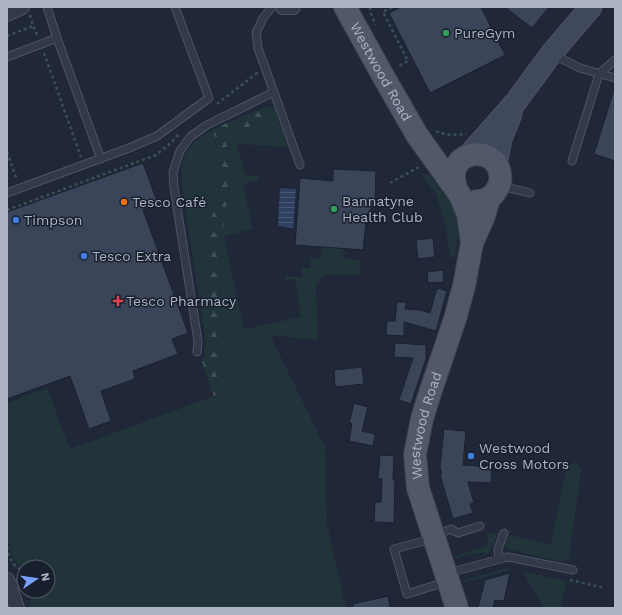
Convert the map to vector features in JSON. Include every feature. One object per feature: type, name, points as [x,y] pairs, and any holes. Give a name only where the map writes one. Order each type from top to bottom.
[{"type":"main road","name":"Westwood Road","points":[[345,7],[417,135],[458,192]]},
{"type":"main road","name":"Westwood Road","points":[[417,135],[465,158]]},
{"type":"main road","name":"Westwood Road","points":[[457,608],[418,488],[415,454],[424,414],[455,319],[464,286],[472,243],[500,179],[500,171],[491,158],[476,154],[465,158],[456,166],[453,181],[468,214],[472,243]]},
{"type":"main road","points":[[458,192],[467,199],[482,201],[494,192]]},
{"type":"street","points":[[283,7],[294,7]]},
{"type":"street","points":[[465,158],[515,103],[551,54],[591,7]]},
{"type":"street","points":[[7,14],[26,10]]},
{"type":"street","points":[[496,164],[501,140],[515,103]]},
{"type":"street","points":[[8,583],[17,608]]},
{"type":"lane","points":[[47,7],[100,159]]},
{"type":"lane","points":[[7,193],[129,148],[157,136],[209,98],[175,7]]},
{"type":"lane","points":[[272,7],[263,18],[256,33],[258,48],[300,165]]},
{"type":"lane","points":[[7,57],[57,38]]},
{"type":"lane","points":[[551,54],[580,68],[615,78]]},
{"type":"lane","points":[[572,161],[599,74],[615,60]]},
{"type":"lane","points":[[197,352],[198,341],[174,188],[174,172],[176,163],[180,151],[190,137],[206,125],[274,92]]},
{"type":"lane","points":[[494,192],[514,188],[530,193]]},
{"type":"lane","points":[[480,526],[458,533],[451,530],[394,549],[407,594],[447,577],[508,557],[573,570]]},
{"type":"lane","points":[[499,559],[498,549],[504,533]]},
{"type":"path","points":[[392,7],[383,12],[408,61],[397,67]]},
{"type":"path","points":[[26,10],[41,44],[83,165]]},
{"type":"path","points":[[7,36],[33,26]]},
{"type":"path","points":[[7,152],[25,203]]},
{"type":"path","points":[[7,210],[156,155]]},
{"type":"path","points":[[390,183],[419,167]]},
{"type":"path","points":[[7,547],[13,564],[16,566]]},
{"type":"path","points":[[566,579],[605,588]]},
{"type":"green space","points":[[265,107],[275,109],[277,116],[224,136],[229,154],[231,172],[222,237],[217,337],[223,352],[222,392],[214,396],[202,362],[206,346],[205,338],[212,216],[219,185],[219,160],[213,129]]},
{"type":"green space","points":[[277,116],[288,147],[237,144],[245,175],[259,176],[259,180],[243,184],[253,229],[224,236],[244,329],[301,317],[295,279],[286,280],[285,276],[302,277],[302,268],[310,268],[311,258],[321,258],[322,247],[344,248],[343,258],[360,260],[360,274],[326,274],[316,285],[318,340],[270,335],[325,447],[327,524],[346,608],[30,608],[30,599],[56,599],[56,559],[16,559],[16,561],[12,555],[7,539],[7,403],[47,388],[70,449],[214,396],[202,362],[206,346],[182,185],[181,168],[189,148],[197,140],[213,129],[219,160],[219,185],[212,216],[217,336],[222,237],[231,172],[229,154],[224,136]]},
{"type":"green space","points":[[420,172],[430,176],[457,212],[458,234],[455,257],[450,257],[446,226],[436,194]]},
{"type":"green space","points":[[575,460],[581,470],[569,558],[562,562],[506,549],[505,545],[510,535],[551,545],[567,464],[574,464]]},
{"type":"green space","points":[[499,532],[488,554],[484,555],[483,552],[455,558],[454,556],[487,546],[488,534]]},
{"type":"green space","points":[[506,568],[511,570],[463,583],[465,580]]},
{"type":"green space","points":[[525,572],[567,581],[560,608],[544,608],[524,574]]},
{"type":"water","points":[[280,188],[296,189],[293,228],[278,226]]},
{"type":"building","name":"PureGym","points":[[401,7],[481,7],[505,55],[430,93],[389,13]]},
{"type":"building","points":[[505,7],[549,7],[532,28]]},
{"type":"building","points":[[613,93],[615,93],[615,161],[594,154]]},
{"type":"building","name":"Tesco Extra","points":[[143,163],[158,204],[143,210],[188,333],[172,339],[178,354],[133,371],[135,379],[101,391],[111,421],[89,429],[70,376],[7,399],[7,212]]},
{"type":"building","name":"Bannatyne Health Club","points":[[333,169],[376,171],[375,203],[367,214],[363,250],[295,245],[300,178],[333,181]]},
{"type":"building","points":[[433,238],[435,257],[418,259],[416,240]]},
{"type":"building","points":[[443,270],[444,282],[428,283],[427,272]]},
{"type":"building","points":[[437,288],[447,291],[436,331],[404,322],[404,336],[386,335],[387,321],[395,321],[397,302],[406,302],[405,309],[420,310],[430,313]]},
{"type":"building","points":[[395,343],[426,345],[426,359],[411,404],[399,400],[413,358],[394,357]]},
{"type":"building","points":[[362,367],[364,384],[335,387],[334,370]]},
{"type":"building","points":[[354,403],[368,407],[362,431],[375,434],[373,446],[349,441],[352,423],[349,423]]},
{"type":"building","points":[[444,429],[466,431],[463,465],[492,467],[491,483],[468,482],[474,503],[470,504],[473,513],[453,519],[440,475],[442,474],[440,467]]},
{"type":"building","points":[[380,455],[394,456],[394,523],[374,522],[375,502],[381,502],[382,479],[378,479]]},
{"type":"building","points":[[510,573],[504,601],[495,600],[493,608],[478,608],[485,580]]},
{"type":"building","points":[[388,596],[390,608],[353,608],[353,604]]},
{"type":"place","name":"PureGym","points":[[446,33]]},
{"type":"place","name":"Tesco Café","points":[[124,202]]},
{"type":"place","name":"Bannatyne Health Club","points":[[334,209]]},
{"type":"place","name":"Timpson","points":[[16,220]]},
{"type":"place","name":"Tesco Extra","points":[[84,256]]},
{"type":"place","name":"Tesco Pharmacy","points":[[118,301]]},
{"type":"place","name":"Westwood Cross Motors","points":[[471,456]]}]
